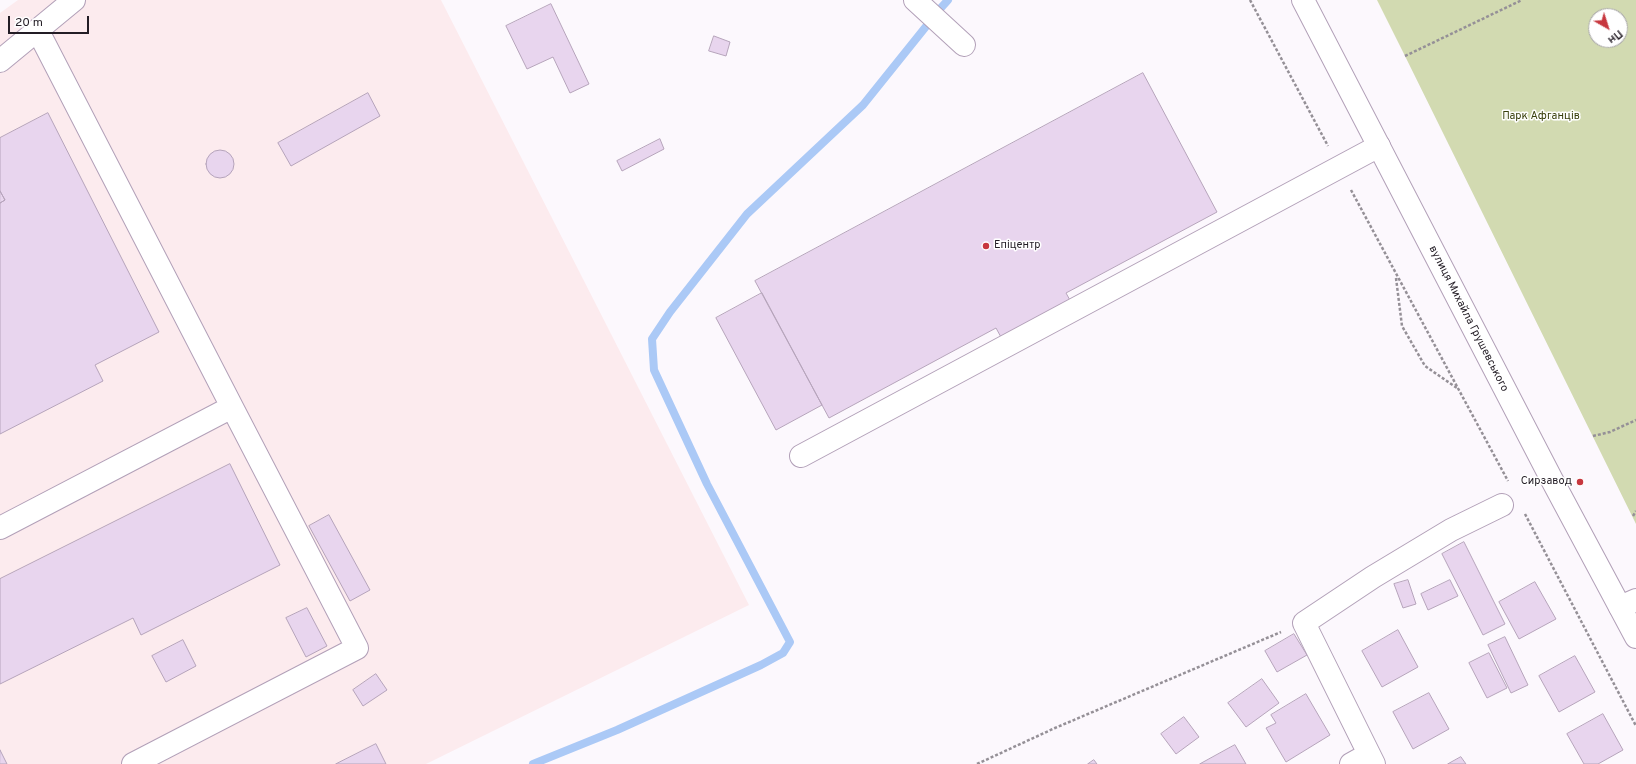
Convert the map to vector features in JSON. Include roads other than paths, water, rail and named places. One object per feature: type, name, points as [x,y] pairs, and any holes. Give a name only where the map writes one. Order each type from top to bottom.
[{"type":"main road","points":[[0,61],[74,0]]},
{"type":"main road","points":[[915,0],[964,45]]},
{"type":"main road","name":"вулиця Михайла Грушевського","points":[[1302,0],[1549,474],[1628,603],[1636,637]]},
{"type":"main road","points":[[38,31],[358,648],[133,764]]},
{"type":"main road","points":[[801,456],[1379,146]]},
{"type":"main road","points":[[0,528],[232,407]]},
{"type":"main road","points":[[1365,761],[1304,623],[1373,577],[1451,530],[1513,507]]},
{"type":"waterway","points":[[939,10],[948,0]]},
{"type":"waterway","points":[[533,764],[617,730],[761,665],[783,653],[790,642],[707,484],[654,370],[652,339],[670,312],[747,214],[863,105],[928,24]]},
{"type":"place","name":"Епіцентр","points":[[986,246]]},
{"type":"place","name":"Сирзавод","points":[[1580,482]]},
{"type":"park label","name":"Парк Афганців","points":[[1541,117]]}]
